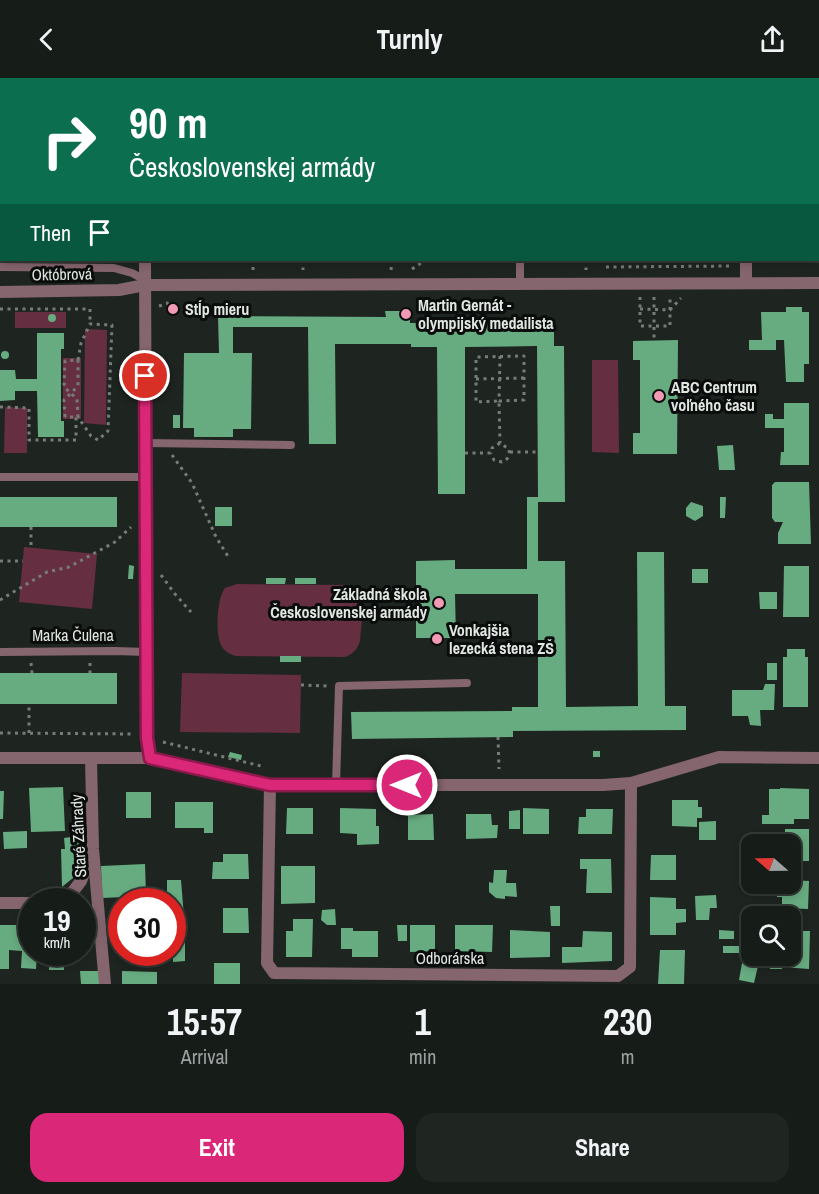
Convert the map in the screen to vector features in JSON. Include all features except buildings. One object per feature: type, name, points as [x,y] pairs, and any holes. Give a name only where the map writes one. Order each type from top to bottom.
[{"type":"street","points":[[145,261],[146,652],[147,738],[150,758]]},
{"type":"street","points":[[746,261],[746,283]]},
{"type":"street","name":"Októbrová","points":[[0,292],[119,290],[145,283],[819,283]]},
{"type":"street","points":[[0,758],[150,758],[270,785],[603,785],[631,783],[719,757],[819,758]]},
{"type":"street","name":"Staré Záhrady","points":[[91,758],[93,849],[105,984]]},
{"type":"street","name":"Odborárska","points":[[270,785],[267,963],[274,973],[618,976],[630,967],[631,783]]},
{"type":"street","points":[[76,888],[81,881],[93,849]]},
{"type":"street","points":[[0,903],[18,903]]},
{"type":"lane","points":[[520,261],[520,283]]},
{"type":"lane","name":"Októbrová","points":[[0,267],[114,268],[132,273],[145,283]]},
{"type":"lane","points":[[145,444],[291,445]]},
{"type":"lane","points":[[0,477],[146,477]]},
{"type":"lane","name":"Marka Čulena","points":[[0,652],[146,652]]},
{"type":"lane","points":[[336,785],[339,686],[467,683]]},
{"type":"path","points":[[253,261],[253,273]]},
{"type":"path","points":[[303,261],[303,273]]},
{"type":"path","points":[[409,272],[425,261]]},
{"type":"path","points":[[586,261],[586,272]]},
{"type":"path","points":[[613,261],[613,266]]},
{"type":"path","points":[[637,261],[637,266]]},
{"type":"path","points":[[663,261],[663,266]]},
{"type":"path","points":[[695,261],[695,266]]},
{"type":"path","points":[[640,292],[640,326],[670,326],[670,292]]},
{"type":"path","points":[[654,292],[654,340]]},
{"type":"path","points":[[640,309],[670,310],[687,292]]},
{"type":"path","points":[[158,306],[167,304],[171,294]]},
{"type":"path","points":[[0,309],[90,309],[90,324],[81,343],[78,360],[78,386],[64,400],[65,417],[77,417]]},
{"type":"path","points":[[77,417],[91,436],[98,440],[108,431],[112,324],[90,324]]},
{"type":"path","points":[[524,356],[524,400],[476,402],[476,357],[500,357],[524,356]]},
{"type":"path","points":[[500,357],[500,443]]},
{"type":"path","points":[[0,407],[29,408],[29,440],[76,440],[77,399],[64,387],[65,361],[78,360]]},
{"type":"path","points":[[476,379],[524,378]]},
{"type":"path","points":[[500,443],[510,452]]},
{"type":"path","points":[[500,443],[492,448],[491,453],[494,460],[502,462],[508,458],[510,452]]},
{"type":"path","points":[[164,444],[192,483],[216,537],[229,558]]},
{"type":"path","points":[[510,452],[538,452]]},
{"type":"path","points":[[465,453],[491,453]]},
{"type":"path","points":[[0,600],[47,572],[69,567],[115,542],[134,524]]},
{"type":"path","points":[[31,527],[31,548]]},
{"type":"path","points":[[0,561],[23,561]]},
{"type":"path","points":[[157,568],[174,594],[191,612]]},
{"type":"path","points":[[301,685],[339,686]]},
{"type":"path","points":[[29,704],[29,733]]},
{"type":"path","points":[[0,733],[132,734],[263,766]]},
{"type":"path","points":[[498,737],[499,771]]},
{"type":"shaded area","points":[[15,312],[66,312],[66,328],[15,328]]},
{"type":"shaded area","points":[[85,329],[107,330],[106,425],[84,423]]},
{"type":"shaded area","points":[[63,358],[81,358],[81,419],[63,419]]},
{"type":"shaded area","points":[[592,360],[618,360],[619,453],[592,452]]},
{"type":"shaded area","points":[[5,407],[27,408],[27,453],[4,453]]},
{"type":"shaded area","points":[[24,547],[97,554],[92,609],[19,602]]},
{"type":"shaded area","points":[[237,584],[346,585],[358,594],[361,601],[362,617],[358,647],[345,657],[236,656],[225,651],[219,640],[219,607],[225,588]]},
{"type":"shaded area","points":[[182,673],[301,675],[300,733],[180,732]]},
{"type":"place","name":"Stĺp mieru","points":[[173,309]]},
{"type":"place","name":"Martin Gernát - olympijský medailista","points":[[406,314]]},
{"type":"place","name":"ABC Centrum voľného času","points":[[659,396]]},
{"type":"place","name":"Základná škola Československej armády","points":[[439,603]]},
{"type":"place","name":"Vonkajšia lezecká stena ZŠ","points":[[437,639]]},
{"type":"route","points":[[145,376],[147,738],[150,758],[270,785],[407,785]]}]
